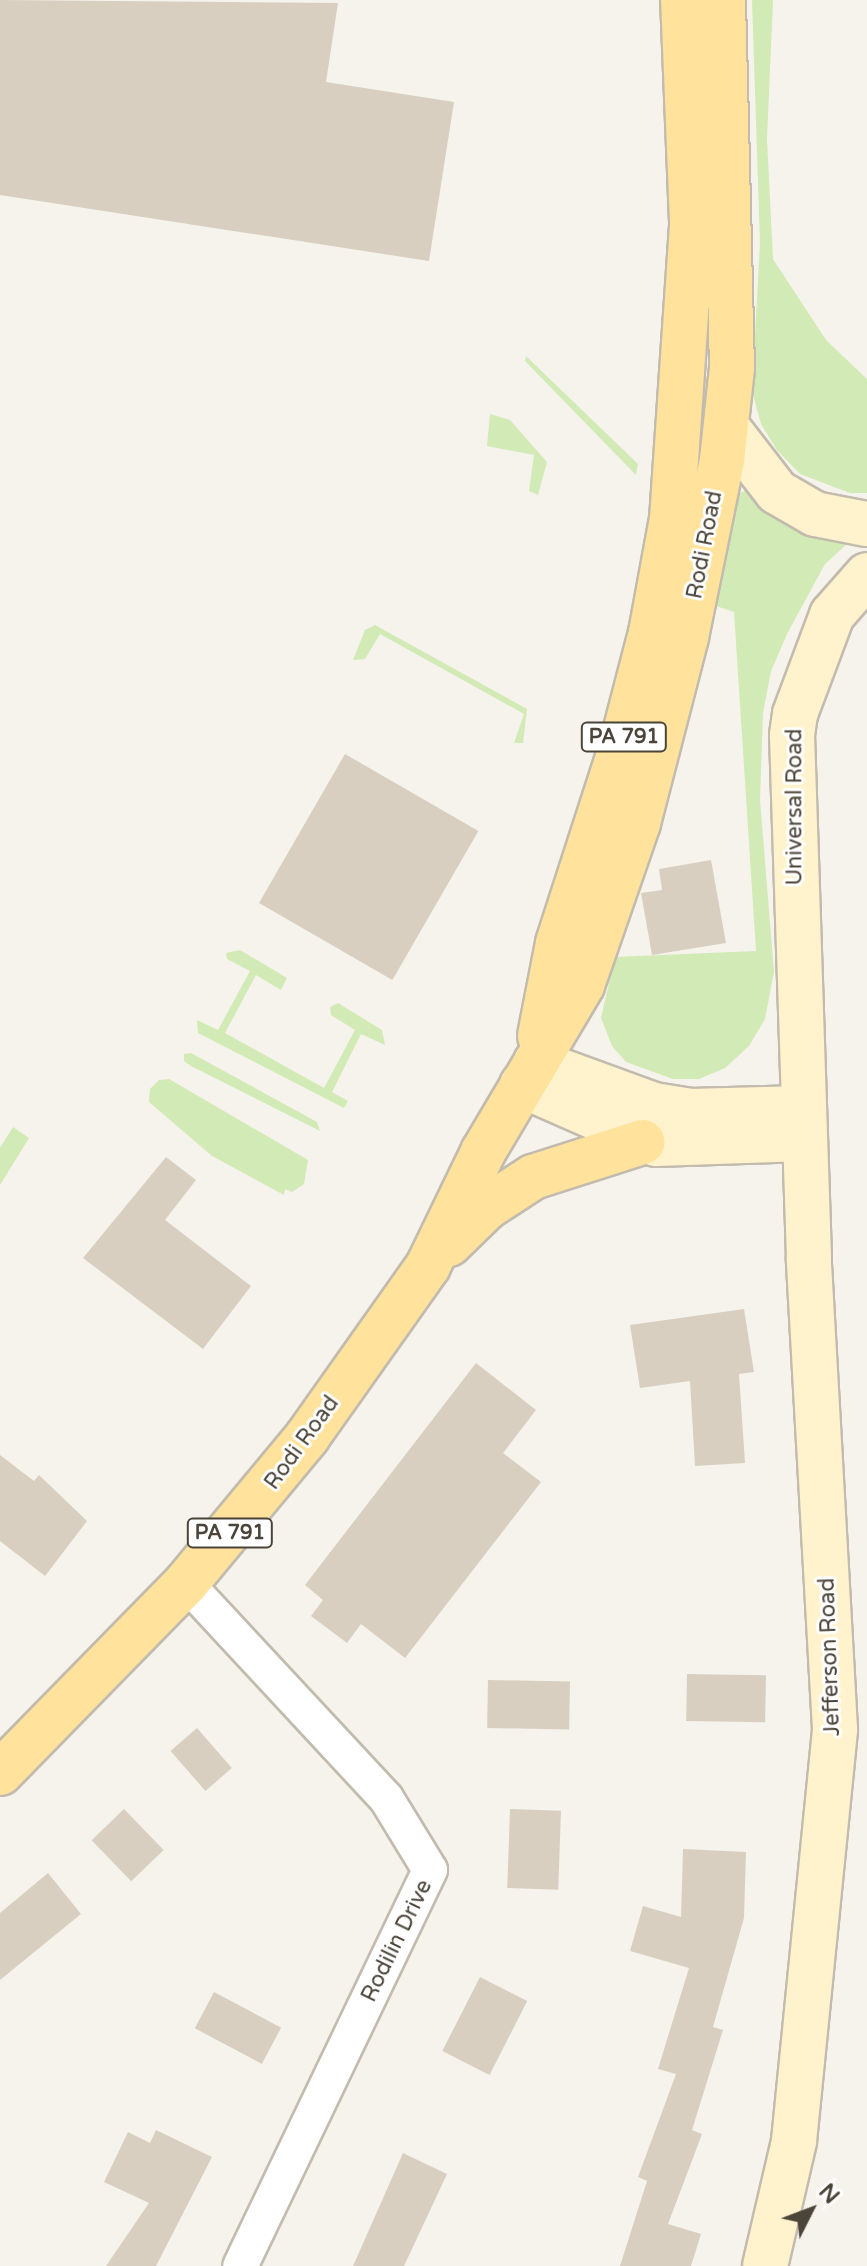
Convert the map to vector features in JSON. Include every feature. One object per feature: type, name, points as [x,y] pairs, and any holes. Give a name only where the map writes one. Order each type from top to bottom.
[{"type":"main road","name":"Rodi Road","points":[[529,1074],[558,943],[621,748],[651,633],[672,519],[692,222],[683,0]]},
{"type":"main road","name":"Rodi Road","points":[[0,1773],[186,1583],[260,1500],[428,1266],[529,1074],[582,985],[638,823],[711,529],[726,426],[732,368],[723,0]]},
{"type":"main road","points":[[428,1266],[508,1192],[561,1167],[643,1142]]},
{"type":"street","points":[[726,426],[777,492],[815,514],[867,524]]},
{"type":"street","name":"Universal Road","points":[[797,962],[795,714],[832,615],[867,575]]},
{"type":"street","name":"Jefferson Road","points":[[765,2266],[794,2141],[835,1729],[797,962]]},
{"type":"street","points":[[529,1074],[654,1105],[804,1124]]},
{"type":"street","points":[[529,1074],[643,1142],[685,1146],[804,1124]]},
{"type":"street","name":"Rodilin Drive","points":[[186,1583],[386,1798],[430,1870],[240,2266]]},
{"type":"green space","points":[[752,0],[773,0],[767,139],[773,259],[826,340],[867,379],[867,493],[850,493],[800,474],[777,450],[761,424],[752,391],[760,243]]},
{"type":"green space","points":[[526,356],[638,464],[636,475],[525,361]]},
{"type":"green space","points":[[490,414],[510,420],[547,462],[538,495],[529,491],[534,455],[487,446]]},
{"type":"green space","points":[[748,490],[847,544],[825,564],[788,632],[771,671],[763,713],[760,800],[774,972],[765,1019],[749,1046],[725,1068],[699,1079],[673,1079],[626,1062],[612,1046],[601,1018],[615,957],[756,951],[734,612],[716,606],[734,495]]},
{"type":"green space","points":[[375,625],[527,709],[523,743],[514,743],[524,714],[380,634],[365,659],[353,660],[365,630]]},
{"type":"green space","points":[[240,950],[287,978],[281,990],[256,975],[225,1033],[324,1088],[355,1030],[331,1015],[330,1007],[338,1003],[382,1030],[385,1045],[361,1034],[332,1092],[348,1101],[344,1108],[198,1033],[197,1020],[218,1030],[250,971],[227,959],[226,953]]},
{"type":"green space","points":[[191,1053],[317,1122],[320,1131],[191,1066],[184,1061],[184,1054]]},
{"type":"green space","points":[[169,1079],[308,1160],[304,1184],[292,1192],[285,1189],[284,1195],[212,1156],[149,1102],[150,1089],[159,1080]]},
{"type":"green space","points":[[13,1127],[29,1138],[0,1185],[0,1148]]},
{"type":"building","points":[[0,0],[338,3],[326,82],[454,102],[429,261],[0,195]]},
{"type":"building","points":[[345,754],[478,831],[392,980],[259,903]]},
{"type":"building","points":[[711,860],[726,943],[652,955],[641,893],[662,890],[659,869]]},
{"type":"building","points":[[166,1157],[196,1180],[165,1220],[251,1286],[203,1349],[83,1258]]},
{"type":"building","points":[[744,1309],[754,1372],[739,1374],[745,1463],[695,1466],[690,1381],[640,1388],[630,1325]]},
{"type":"building","points":[[476,1363],[536,1410],[503,1453],[541,1482],[405,1658],[361,1624],[347,1643],[311,1616],[323,1600],[305,1585]]},
{"type":"building","points":[[0,1455],[34,1481],[39,1475],[87,1521],[45,1576],[0,1541]]},
{"type":"building","points":[[687,1674],[766,1675],[765,1722],[686,1721]]},
{"type":"building","points":[[488,1680],[570,1681],[569,1729],[487,1728]]},
{"type":"building","points":[[197,1728],[232,1768],[205,1791],[171,1751]]},
{"type":"building","points":[[124,1809],[164,1850],[131,1881],[92,1840]]},
{"type":"building","points":[[510,1809],[561,1811],[558,1890],[507,1888]]},
{"type":"building","points":[[683,1849],[746,1852],[744,1918],[713,2027],[723,2030],[692,2130],[702,2134],[668,2224],[701,2234],[691,2266],[620,2266],[647,2181],[638,2177],[676,2074],[658,2069],[689,1968],[630,1951],[643,1906],[681,1917]]},
{"type":"building","points":[[48,1873],[81,1914],[0,1980],[0,1913]]},
{"type":"building","points":[[480,1977],[527,2001],[490,2075],[442,2051]]},
{"type":"building","points":[[214,1992],[281,2028],[262,2064],[195,2028]]},
{"type":"building","points":[[156,2130],[212,2157],[156,2266],[106,2266],[149,2203],[104,2182],[128,2132],[150,2143]]},
{"type":"building","points":[[403,2153],[447,2174],[404,2266],[353,2266]]}]
